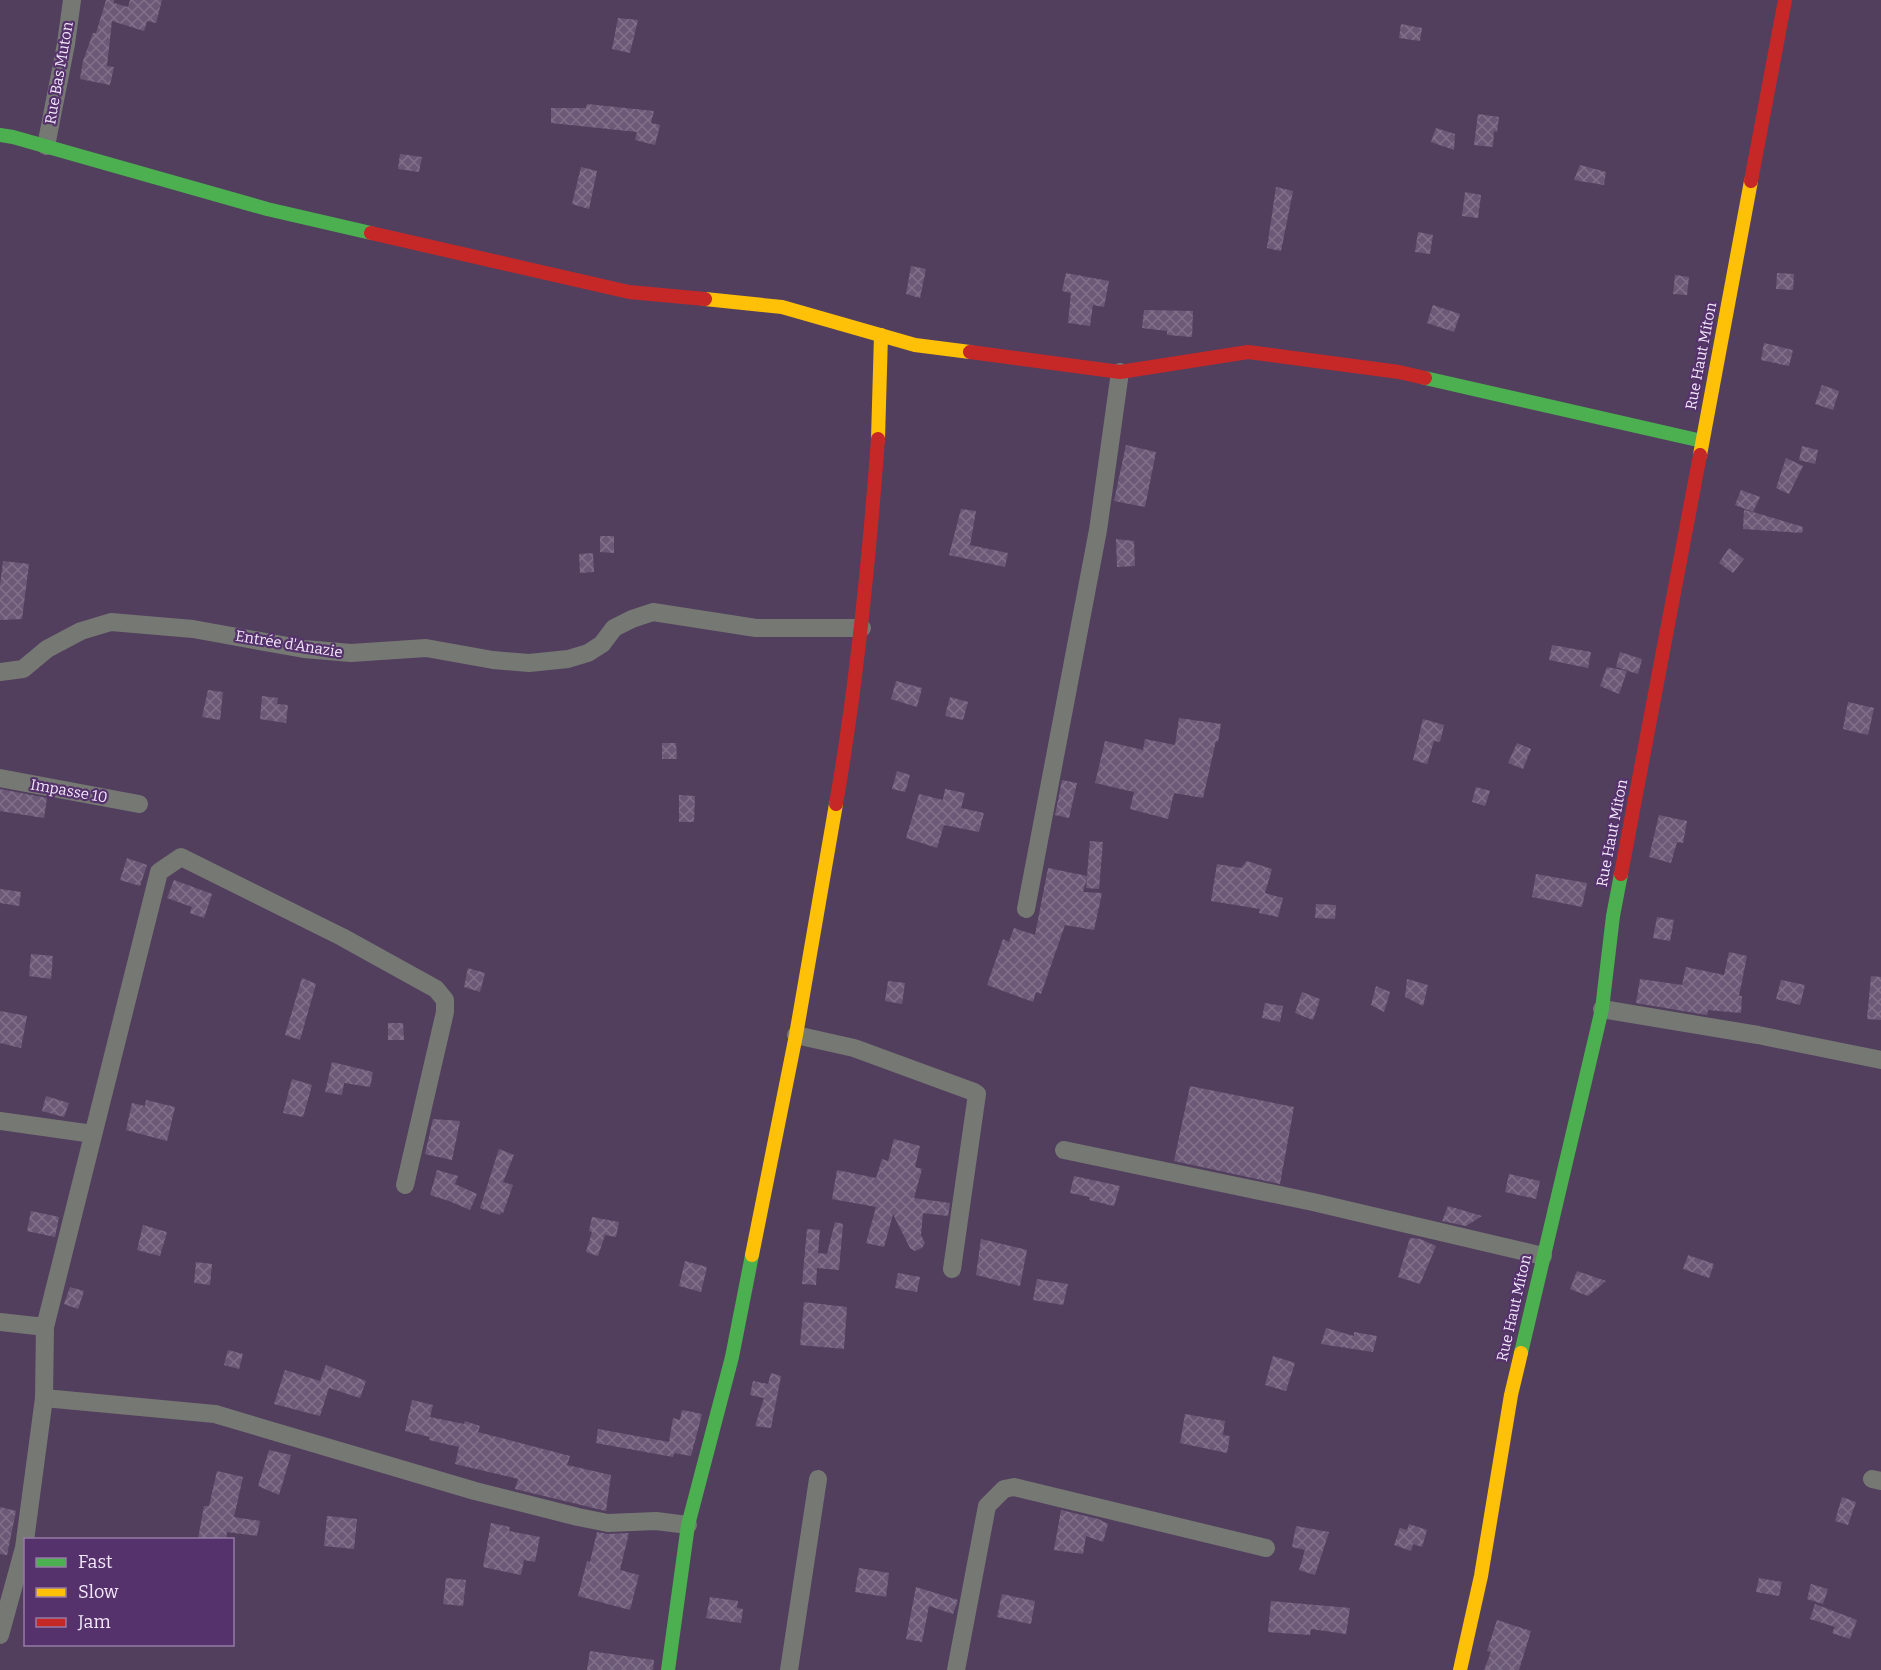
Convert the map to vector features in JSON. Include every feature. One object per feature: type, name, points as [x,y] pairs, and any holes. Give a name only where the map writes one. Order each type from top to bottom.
[{"type":"street","name":"Rue Bas Muton","points":[[46,146],[66,44],[72,0]]},
{"type":"street","name":"Rue Haut Miton","points":[[1460,1670],[1481,1576],[1511,1395],[1602,1009],[1613,916],[1785,0]]},
{"type":"street","points":[[0,135],[13,136],[267,209],[629,292],[782,307],[915,345],[1120,372],[1248,352],[1399,372],[1702,441]]},
{"type":"street","points":[[668,1670],[688,1525],[732,1358],[796,1035],[846,747],[870,542],[880,411],[881,335]]},
{"type":"street","points":[[1026,909],[1098,530],[1120,372]]},
{"type":"street","name":"Entrée d'Anazie","points":[[0,672],[23,669],[47,649],[81,631],[111,622],[193,629],[304,649],[351,653],[426,648],[493,660],[529,663],[568,659],[588,653],[602,644],[614,628],[653,612],[756,628],[861,628]]},
{"type":"street","name":"Impasse 10","points":[[0,778],[139,804]]},
{"type":"street","points":[[25,1538],[44,1398],[45,1327],[159,872],[181,856],[342,936],[436,989],[445,999],[445,1012],[405,1185]]},
{"type":"street","points":[[1602,1009],[1758,1035],[1881,1060]]},
{"type":"street","points":[[796,1035],[854,1048],[977,1094],[952,1269]]},
{"type":"street","points":[[0,1121],[93,1134]]},
{"type":"street","points":[[1064,1150],[1312,1202],[1543,1257]]},
{"type":"street","points":[[0,1322],[45,1327]]},
{"type":"street","points":[[44,1398],[215,1414],[475,1491],[578,1517],[608,1523],[656,1521],[688,1525]]},
{"type":"street","points":[[789,1670],[818,1479]]},
{"type":"street","points":[[956,1670],[987,1506],[1004,1489],[1014,1487],[1266,1548]]},
{"type":"street","points":[[0,1635],[24,1548]]},
{"type":"building","points":[[106,0],[114,0],[114,3],[128,7],[130,0],[162,0],[156,23],[147,21],[144,31],[112,21],[107,66],[114,67],[110,85],[80,79],[83,61],[93,33],[96,33]]},
{"type":"building","points":[[618,18],[638,20],[630,53],[612,49]]},
{"type":"building","points":[[1401,24],[1422,28],[1420,41],[1399,38]]},
{"type":"building","points":[[587,104],[654,111],[651,123],[660,125],[655,145],[635,140],[637,132],[551,123],[551,108],[586,108]]},
{"type":"building","points":[[1478,114],[1499,117],[1497,132],[1494,131],[1493,147],[1474,145]]},
{"type":"building","points":[[1436,128],[1455,134],[1454,150],[1431,142]]},
{"type":"building","points":[[400,154],[422,157],[419,172],[398,169]]},
{"type":"building","points":[[1580,165],[1606,172],[1604,185],[1574,180]]},
{"type":"building","points":[[581,167],[597,171],[589,209],[572,204]]},
{"type":"building","points":[[1276,187],[1293,191],[1281,251],[1267,248]]},
{"type":"building","points":[[1465,192],[1481,195],[1478,218],[1462,216]]},
{"type":"building","points":[[1418,232],[1433,235],[1430,254],[1415,252]]},
{"type":"building","points":[[911,266],[926,269],[920,298],[906,294]]},
{"type":"building","points":[[1066,273],[1109,281],[1104,307],[1093,305],[1090,326],[1068,323],[1071,293],[1062,291]]},
{"type":"building","points":[[1777,273],[1794,274],[1793,290],[1776,289]]},
{"type":"building","points":[[1675,275],[1689,277],[1687,295],[1673,294]]},
{"type":"building","points":[[1433,305],[1460,314],[1454,332],[1427,323]]},
{"type":"building","points":[[1144,310],[1193,311],[1192,337],[1167,335],[1167,331],[1142,328]]},
{"type":"building","points":[[1764,343],[1793,350],[1789,366],[1761,360]]},
{"type":"building","points":[[1822,385],[1839,391],[1833,410],[1815,404]]},
{"type":"building","points":[[1126,445],[1156,452],[1145,507],[1114,501]]},
{"type":"building","points":[[1802,446],[1818,450],[1815,464],[1799,460]]},
{"type":"building","points":[[1786,458],[1803,466],[1789,494],[1776,488]]},
{"type":"building","points":[[1741,490],[1760,497],[1753,512],[1735,505]]},
{"type":"building","points":[[961,509],[976,511],[970,545],[1008,553],[1005,567],[949,555]]},
{"type":"building","points":[[1744,510],[1803,527],[1802,533],[1743,529]]},
{"type":"building","points":[[600,536],[614,536],[614,553],[600,552]]},
{"type":"building","points":[[1116,539],[1134,541],[1135,566],[1117,567]]},
{"type":"building","points":[[1729,548],[1744,559],[1733,573],[1719,563]]},
{"type":"building","points":[[593,553],[594,572],[580,573],[579,554]]},
{"type":"building","points":[[3,561],[29,564],[22,619],[0,620]]},
{"type":"building","points":[[1552,645],[1591,652],[1588,668],[1549,660]]},
{"type":"building","points":[[1620,652],[1642,659],[1638,674],[1616,667]]},
{"type":"building","points":[[1607,667],[1627,671],[1619,694],[1600,686]]},
{"type":"building","points":[[896,681],[922,688],[917,707],[891,699]]},
{"type":"building","points":[[208,690],[223,692],[220,720],[202,717]]},
{"type":"building","points":[[262,696],[278,698],[277,704],[288,705],[286,723],[260,719]]},
{"type":"building","points":[[950,697],[968,702],[963,720],[945,716]]},
{"type":"building","points":[[1848,702],[1874,708],[1868,735],[1843,729]]},
{"type":"building","points":[[1179,718],[1221,724],[1203,798],[1174,793],[1168,819],[1130,809],[1134,792],[1095,783],[1105,741],[1143,750],[1145,739],[1175,745]]},
{"type":"building","points":[[1423,719],[1444,725],[1440,742],[1434,741],[1427,764],[1413,760]]},
{"type":"building","points":[[662,743],[676,743],[677,759],[662,759]]},
{"type":"building","points":[[1517,743],[1531,749],[1523,769],[1508,763]]},
{"type":"building","points":[[897,771],[910,775],[905,792],[892,789]]},
{"type":"building","points":[[1062,780],[1077,783],[1069,818],[1055,815]]},
{"type":"building","points":[[1476,787],[1490,791],[1485,806],[1472,802]]},
{"type":"building","points":[[0,789],[47,798],[44,818],[0,811]]},
{"type":"building","points":[[945,789],[965,793],[961,808],[984,813],[979,832],[944,825],[937,848],[906,838],[919,794],[943,800]]},
{"type":"building","points":[[679,795],[695,796],[694,822],[679,822]]},
{"type":"building","points":[[1659,815],[1687,821],[1683,843],[1677,842],[1671,863],[1649,857]]},
{"type":"building","points":[[1090,841],[1103,842],[1099,889],[1086,888],[1087,878],[1083,892],[1102,893],[1094,930],[1065,925],[1041,994],[1036,992],[1033,1002],[987,985],[1003,939],[1009,942],[1014,928],[1035,935],[1048,868],[1087,876]]},
{"type":"building","points":[[127,858],[147,865],[140,886],[120,880]]},
{"type":"building","points":[[1247,861],[1272,869],[1265,893],[1283,898],[1278,917],[1259,913],[1260,909],[1211,901],[1217,864],[1241,868]]},
{"type":"building","points":[[1536,874],[1587,883],[1582,907],[1532,897]]},
{"type":"building","points":[[174,880],[212,894],[204,918],[190,913],[192,907],[167,898]]},
{"type":"building","points":[[0,889],[21,892],[19,906],[0,903]]},
{"type":"building","points":[[1316,904],[1336,905],[1335,919],[1315,918]]},
{"type":"building","points":[[1657,917],[1674,920],[1670,941],[1653,938]]},
{"type":"building","points":[[1729,952],[1747,956],[1739,996],[1742,996],[1741,1013],[1708,1010],[1707,1015],[1636,1003],[1640,979],[1682,985],[1686,967],[1724,975]]},
{"type":"building","points":[[31,954],[53,956],[51,979],[29,976]]},
{"type":"building","points":[[468,968],[485,973],[480,992],[464,987]]},
{"type":"building","points":[[1871,976],[1881,977],[1881,1020],[1867,1019]]},
{"type":"building","points":[[302,978],[316,984],[300,1040],[285,1035]]},
{"type":"building","points":[[1407,979],[1428,985],[1423,1006],[1405,997]]},
{"type":"building","points":[[1781,980],[1805,985],[1800,1005],[1776,999]]},
{"type":"building","points":[[888,981],[905,983],[902,1004],[885,1001]]},
{"type":"building","points":[[1376,986],[1390,992],[1384,1012],[1371,1005]]},
{"type":"building","points":[[1302,992],[1320,999],[1313,1020],[1295,1013]]},
{"type":"building","points":[[1265,1003],[1283,1006],[1280,1022],[1262,1018]]},
{"type":"building","points":[[0,1011],[27,1016],[21,1048],[0,1043]]},
{"type":"building","points":[[388,1023],[403,1023],[404,1040],[388,1040]]},
{"type":"building","points":[[332,1062],[373,1072],[370,1087],[344,1083],[342,1095],[325,1092]]},
{"type":"building","points":[[292,1079],[312,1085],[303,1117],[283,1113]]},
{"type":"building","points":[[1190,1086],[1294,1107],[1280,1184],[1174,1161]]},
{"type":"building","points":[[46,1096],[69,1103],[64,1117],[42,1111]]},
{"type":"building","points":[[146,1100],[175,1107],[167,1141],[126,1130],[132,1103],[145,1106]]},
{"type":"building","points":[[433,1119],[460,1121],[452,1160],[425,1154]]},
{"type":"building","points":[[894,1139],[920,1146],[915,1167],[922,1169],[914,1198],[950,1203],[948,1216],[923,1213],[921,1235],[925,1243],[922,1248],[915,1251],[910,1248],[893,1214],[884,1247],[866,1243],[876,1207],[832,1199],[837,1170],[876,1178],[882,1159],[888,1161]]},
{"type":"building","points":[[499,1149],[514,1155],[503,1182],[513,1185],[503,1213],[501,1212],[500,1215],[480,1208]]},
{"type":"building","points":[[437,1170],[458,1176],[455,1184],[477,1194],[470,1210],[430,1195]]},
{"type":"building","points":[[1509,1174],[1540,1181],[1536,1199],[1505,1192]]},
{"type":"building","points":[[1074,1176],[1120,1186],[1114,1206],[1089,1200],[1090,1197],[1070,1193]]},
{"type":"building","points":[[1448,1206],[1482,1216],[1466,1226],[1442,1221]]},
{"type":"building","points":[[31,1211],[59,1217],[55,1237],[27,1231]]},
{"type":"building","points":[[592,1217],[619,1222],[616,1237],[605,1235],[598,1256],[586,1252],[592,1232],[589,1231]]},
{"type":"building","points":[[835,1222],[843,1224],[839,1270],[817,1268],[816,1285],[802,1284],[807,1229],[820,1230],[818,1253],[827,1254]]},
{"type":"building","points":[[143,1225],[167,1232],[160,1256],[137,1250]]},
{"type":"building","points":[[1410,1238],[1420,1239],[1436,1246],[1420,1284],[1398,1277]]},
{"type":"building","points":[[981,1239],[1027,1250],[1020,1286],[976,1275]]},
{"type":"building","points":[[1688,1255],[1714,1264],[1709,1278],[1683,1269]]},
{"type":"building","points":[[685,1261],[707,1267],[701,1292],[679,1286]]},
{"type":"building","points":[[196,1262],[212,1264],[210,1285],[194,1283]]},
{"type":"building","points":[[1577,1271],[1606,1281],[1588,1296],[1570,1289]]},
{"type":"building","points":[[898,1273],[920,1277],[917,1292],[895,1288]]},
{"type":"building","points":[[1037,1279],[1068,1284],[1063,1305],[1033,1300]]},
{"type":"building","points":[[70,1287],[84,1291],[78,1309],[64,1304]]},
{"type":"building","points":[[804,1302],[847,1307],[844,1349],[800,1345]]},
{"type":"building","points":[[1326,1328],[1354,1336],[1354,1332],[1377,1336],[1373,1352],[1321,1344]]},
{"type":"building","points":[[228,1350],[243,1354],[239,1369],[224,1365]]},
{"type":"building","points":[[1273,1356],[1295,1363],[1286,1391],[1265,1385]]},
{"type":"building","points":[[326,1365],[366,1381],[360,1398],[329,1388],[320,1416],[274,1404],[285,1370],[320,1381]]},
{"type":"building","points":[[771,1373],[781,1376],[771,1428],[755,1426],[764,1398],[750,1395],[753,1381],[768,1384]]},
{"type":"building","points":[[412,1400],[433,1405],[430,1417],[464,1424],[465,1421],[480,1426],[478,1432],[570,1456],[567,1465],[611,1475],[606,1511],[515,1489],[518,1479],[455,1464],[459,1447],[429,1440],[430,1437],[405,1431]]},
{"type":"building","points":[[682,1410],[702,1414],[691,1456],[674,1453],[673,1457],[596,1443],[598,1429],[669,1442],[673,1418],[680,1420]]},
{"type":"building","points":[[1185,1414],[1225,1421],[1223,1435],[1230,1436],[1227,1453],[1180,1443]]},
{"type":"building","points":[[269,1450],[291,1455],[279,1495],[258,1486]]},
{"type":"building","points":[[217,1471],[243,1477],[234,1517],[260,1521],[257,1536],[227,1532],[226,1538],[198,1538],[204,1506],[209,1506]]},
{"type":"building","points":[[1842,1497],[1856,1502],[1848,1525],[1835,1521]]},
{"type":"building","points":[[0,1507],[16,1511],[7,1555],[0,1554]]},
{"type":"building","points":[[1061,1510],[1098,1519],[1108,1524],[1103,1542],[1086,1536],[1083,1554],[1054,1550]]},
{"type":"building","points":[[327,1516],[357,1519],[354,1549],[324,1546]]},
{"type":"building","points":[[491,1523],[510,1527],[509,1531],[540,1537],[535,1562],[524,1560],[521,1575],[483,1567]]},
{"type":"building","points":[[1409,1524],[1427,1530],[1422,1547],[1413,1544],[1411,1551],[1394,1545],[1400,1528],[1407,1530]]},
{"type":"building","points":[[1296,1526],[1329,1532],[1315,1575],[1299,1570],[1305,1550],[1292,1547]]},
{"type":"building","points":[[597,1532],[629,1533],[620,1570],[639,1575],[630,1610],[578,1596],[587,1561],[590,1562]]},
{"type":"building","points":[[859,1568],[889,1573],[886,1597],[855,1592]]},
{"type":"building","points":[[446,1578],[466,1580],[463,1606],[443,1604]]},
{"type":"building","points":[[1759,1578],[1782,1582],[1779,1596],[1756,1592]]},
{"type":"building","points":[[1811,1584],[1828,1589],[1823,1604],[1807,1599]]},
{"type":"building","points":[[916,1587],[958,1600],[953,1614],[929,1606],[922,1642],[906,1639]]},
{"type":"building","points":[[1002,1594],[1035,1601],[1031,1624],[997,1617]]},
{"type":"building","points":[[710,1597],[738,1601],[737,1608],[743,1609],[741,1623],[706,1618]]},
{"type":"building","points":[[1271,1601],[1350,1608],[1346,1634],[1311,1629],[1310,1635],[1268,1632]]},
{"type":"building","points":[[1815,1604],[1857,1620],[1850,1639],[1832,1633],[1835,1627],[1810,1619]]},
{"type":"building","points":[[1497,1620],[1531,1631],[1519,1670],[1484,1670],[1491,1652],[1487,1651]]},
{"type":"building","points":[[590,1651],[654,1660],[653,1670],[587,1670]]},
{"type":"traffic: fast","points":[[0,135],[267,209],[371,233]]},
{"type":"traffic: fast","points":[[1425,378],[1702,441]]},
{"type":"traffic: fast","points":[[1521,1353],[1602,1009],[1613,916],[1621,874]]},
{"type":"traffic: fast","points":[[668,1670],[688,1525],[732,1357],[752,1255]]},
{"type":"traffic: slow","points":[[1700,455],[1751,181]]},
{"type":"traffic: slow","points":[[705,299],[782,307],[915,345],[970,352]]},
{"type":"traffic: slow","points":[[878,439],[881,335]]},
{"type":"traffic: slow","points":[[752,1255],[796,1035],[836,804]]},
{"type":"traffic: slow","points":[[1460,1670],[1481,1576],[1511,1395],[1521,1353]]},
{"type":"traffic: jam","points":[[1751,181],[1785,0]]},
{"type":"traffic: jam","points":[[371,233],[629,292],[705,299]]},
{"type":"traffic: jam","points":[[970,352],[1120,372],[1248,352],[1399,372],[1425,378]]},
{"type":"traffic: jam","points":[[836,804],[862,622],[878,439]]},
{"type":"traffic: jam","points":[[1621,874],[1700,455]]}]
